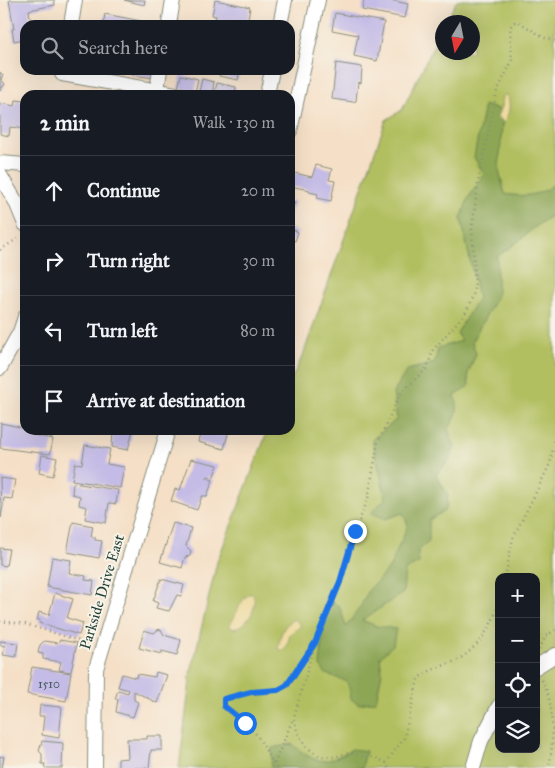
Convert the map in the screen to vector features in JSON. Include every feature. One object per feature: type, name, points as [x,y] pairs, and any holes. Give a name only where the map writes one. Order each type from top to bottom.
[{"type":"street","points":[[72,20],[75,0]]},
{"type":"street","points":[[169,20],[173,0]]},
{"type":"street","points":[[281,20],[285,0]]},
{"type":"street","points":[[295,108],[318,0]]},
{"type":"street","points":[[78,75],[157,90],[159,75]]},
{"type":"street","points":[[268,90],[271,75]]},
{"type":"street","points":[[0,163],[20,165]]},
{"type":"street","points":[[0,175],[16,202],[20,218]]},
{"type":"street","points":[[0,368],[20,332]]},
{"type":"street","name":"Parkside Drive East","points":[[95,768],[96,669],[166,435]]},
{"type":"street","points":[[540,668],[555,655]]},
{"type":"street","points":[[473,768],[481,741],[498,708]]},
{"type":"path","points":[[274,764],[294,717],[315,643],[340,582],[352,539],[368,499],[378,442],[400,394],[427,368],[432,350],[466,312],[473,296],[475,282],[472,228],[478,183],[497,90],[512,61],[510,26],[515,22],[519,22],[545,38],[555,40]]},
{"type":"path","points":[[0,250],[20,233]]},
{"type":"path","points":[[506,573],[513,538],[550,464],[555,438]]},
{"type":"path","points":[[386,763],[404,738],[418,679],[423,674],[456,661],[481,640],[490,626],[495,613]]},
{"type":"path","points":[[0,621],[25,624],[96,645]]},
{"type":"path","points":[[540,647],[546,636],[555,630]]},
{"type":"path","points":[[276,768],[257,735],[224,706],[224,699],[251,692],[278,690],[287,685],[315,643]]},
{"type":"path","points":[[540,676],[547,688],[554,742],[549,768]]},
{"type":"path","points":[[294,717],[296,731],[305,746],[318,756],[334,757],[348,753],[376,758],[386,763],[388,768]]},
{"type":"green space","points":[[457,0],[555,0],[555,768],[179,768],[190,681],[188,677],[190,676],[217,562],[266,435],[295,435],[295,372],[303,355],[386,120],[402,110],[435,43],[435,60],[480,60],[480,15],[450,15]]},
{"type":"green space","points":[[484,105],[503,111],[499,170],[505,194],[532,195],[544,191],[555,183],[555,214],[497,256],[497,296],[472,341],[476,354],[468,373],[469,386],[455,396],[456,414],[448,430],[455,447],[450,459],[436,475],[448,495],[446,510],[429,520],[429,542],[418,550],[419,563],[405,570],[403,593],[362,620],[376,626],[396,629],[393,645],[380,657],[382,672],[376,701],[359,704],[351,699],[348,682],[326,674],[320,666],[326,598],[340,607],[346,627],[361,606],[367,592],[390,567],[408,525],[403,513],[385,519],[371,513],[386,498],[372,440],[397,419],[393,393],[407,370],[435,363],[438,348],[461,341],[457,333],[478,298],[461,218],[469,197],[484,174],[474,157]]},
{"type":"green space","points":[[292,744],[308,756],[320,760],[334,758],[352,749],[366,751],[362,768],[271,768],[272,748]]},
{"type":"sand","points":[[506,95],[509,109],[504,123],[497,117],[502,104],[502,96]]},
{"type":"sand","points":[[252,593],[254,604],[251,616],[243,625],[232,629],[230,625],[241,603]]},
{"type":"sand","points":[[294,619],[301,626],[290,634],[287,646],[281,651],[278,648],[282,632],[286,625]]},
{"type":"building","points":[[9,0],[54,0],[55,5],[29,10],[30,20],[20,20],[20,40],[14,41],[12,29],[14,29]]},
{"type":"building","points":[[124,0],[145,0],[144,5]]},
{"type":"building","points":[[215,0],[250,7],[248,20],[215,20],[216,16],[212,15]]},
{"type":"building","points":[[364,0],[390,0],[408,4],[405,18],[362,10]]},
{"type":"building","points":[[335,13],[384,22],[377,61],[354,56],[358,35],[332,30]]},
{"type":"building","points":[[105,14],[136,20],[104,20]]},
{"type":"building","points":[[336,63],[362,67],[361,83],[358,82],[356,101],[332,99]]},
{"type":"building","points":[[0,72],[3,75],[1,79],[5,84],[0,91]]},
{"type":"building","points":[[132,75],[154,75],[154,78]]},
{"type":"building","points":[[181,75],[198,79],[195,90],[178,88]]},
{"type":"building","points":[[219,75],[239,75],[238,80]]},
{"type":"building","points":[[202,79],[214,82],[213,90],[199,90]]},
{"type":"building","points":[[217,83],[236,87],[236,90],[215,90]]},
{"type":"building","points":[[16,100],[20,100],[20,128],[10,127],[9,136],[0,134],[0,103],[15,106]]},
{"type":"building","points":[[316,165],[332,169],[329,180],[335,181],[331,201],[317,198],[318,194],[309,192],[309,190],[295,187],[295,173],[312,177]]},
{"type":"building","points":[[295,230],[298,232],[295,241]]},
{"type":"building","points":[[1,423],[20,427],[20,435],[33,435],[53,439],[50,454],[0,448]]},
{"type":"building","points":[[113,435],[132,435],[128,450],[112,447]]},
{"type":"building","points":[[200,435],[228,435],[224,449],[198,442]]},
{"type":"building","points":[[85,445],[110,449],[107,464],[124,467],[120,488],[72,480],[75,463],[82,464]]},
{"type":"building","points":[[42,455],[57,458],[53,476],[39,473]]},
{"type":"building","points":[[191,459],[218,465],[213,478],[208,476],[207,478],[213,480],[207,496],[202,496],[197,510],[171,501],[175,489],[180,490]]},
{"type":"building","points":[[0,478],[15,480],[12,499],[4,498],[1,518]]},
{"type":"building","points":[[73,483],[118,490],[116,504],[109,503],[106,523],[85,519],[87,507],[79,505],[80,496],[72,494]]},
{"type":"building","points":[[73,522],[93,526],[91,536],[95,537],[95,540],[102,541],[99,558],[67,552]]},
{"type":"building","points":[[173,523],[191,528],[186,546],[191,551],[190,556],[185,557],[182,568],[160,562]]},
{"type":"building","points":[[0,548],[9,549],[6,566],[0,565]]},
{"type":"building","points":[[52,557],[71,560],[69,573],[86,576],[85,580],[94,581],[92,595],[47,587]]},
{"type":"building","points":[[161,579],[184,585],[181,596],[177,595],[169,611],[156,608],[158,603],[153,601]]},
{"type":"building","points":[[55,593],[73,599],[67,618],[83,623],[79,635],[39,623],[40,620],[37,620],[39,612],[49,615]]},
{"type":"building","points":[[159,629],[164,635],[181,640],[177,655],[162,651],[161,654],[139,648],[144,630],[154,633]]},
{"type":"building","points":[[60,640],[77,643],[71,672],[59,670],[61,662],[43,659],[43,654],[38,653],[40,645],[44,641],[57,643]]},
{"type":"building","points":[[0,641],[18,643],[16,657],[3,655],[5,646],[0,645]]},
{"type":"building","points":[[32,667],[71,673],[66,701],[27,694]]},
{"type":"building","points":[[156,672],[167,675],[157,703],[134,691],[134,700],[138,702],[133,717],[116,712],[118,699],[115,699],[118,690],[128,693],[129,690],[118,687],[122,674],[136,678],[137,674],[155,677]]},
{"type":"building","points":[[40,705],[62,707],[59,738],[42,735],[44,716],[39,716]]},
{"type":"building","points":[[147,736],[162,736],[162,750],[151,750],[149,768],[118,768],[118,759],[128,758],[127,739],[147,739]]},
{"type":"building","points":[[42,741],[63,743],[62,768],[44,768],[45,764],[42,764],[42,754],[39,751]]},
{"type":"building","points":[[0,756],[4,757],[2,768],[0,768]]},
{"type":"route","points":[[245,723],[224,706],[224,699],[251,692],[278,690],[287,685],[295,675],[303,658],[315,643],[340,582],[355,531]]}]
